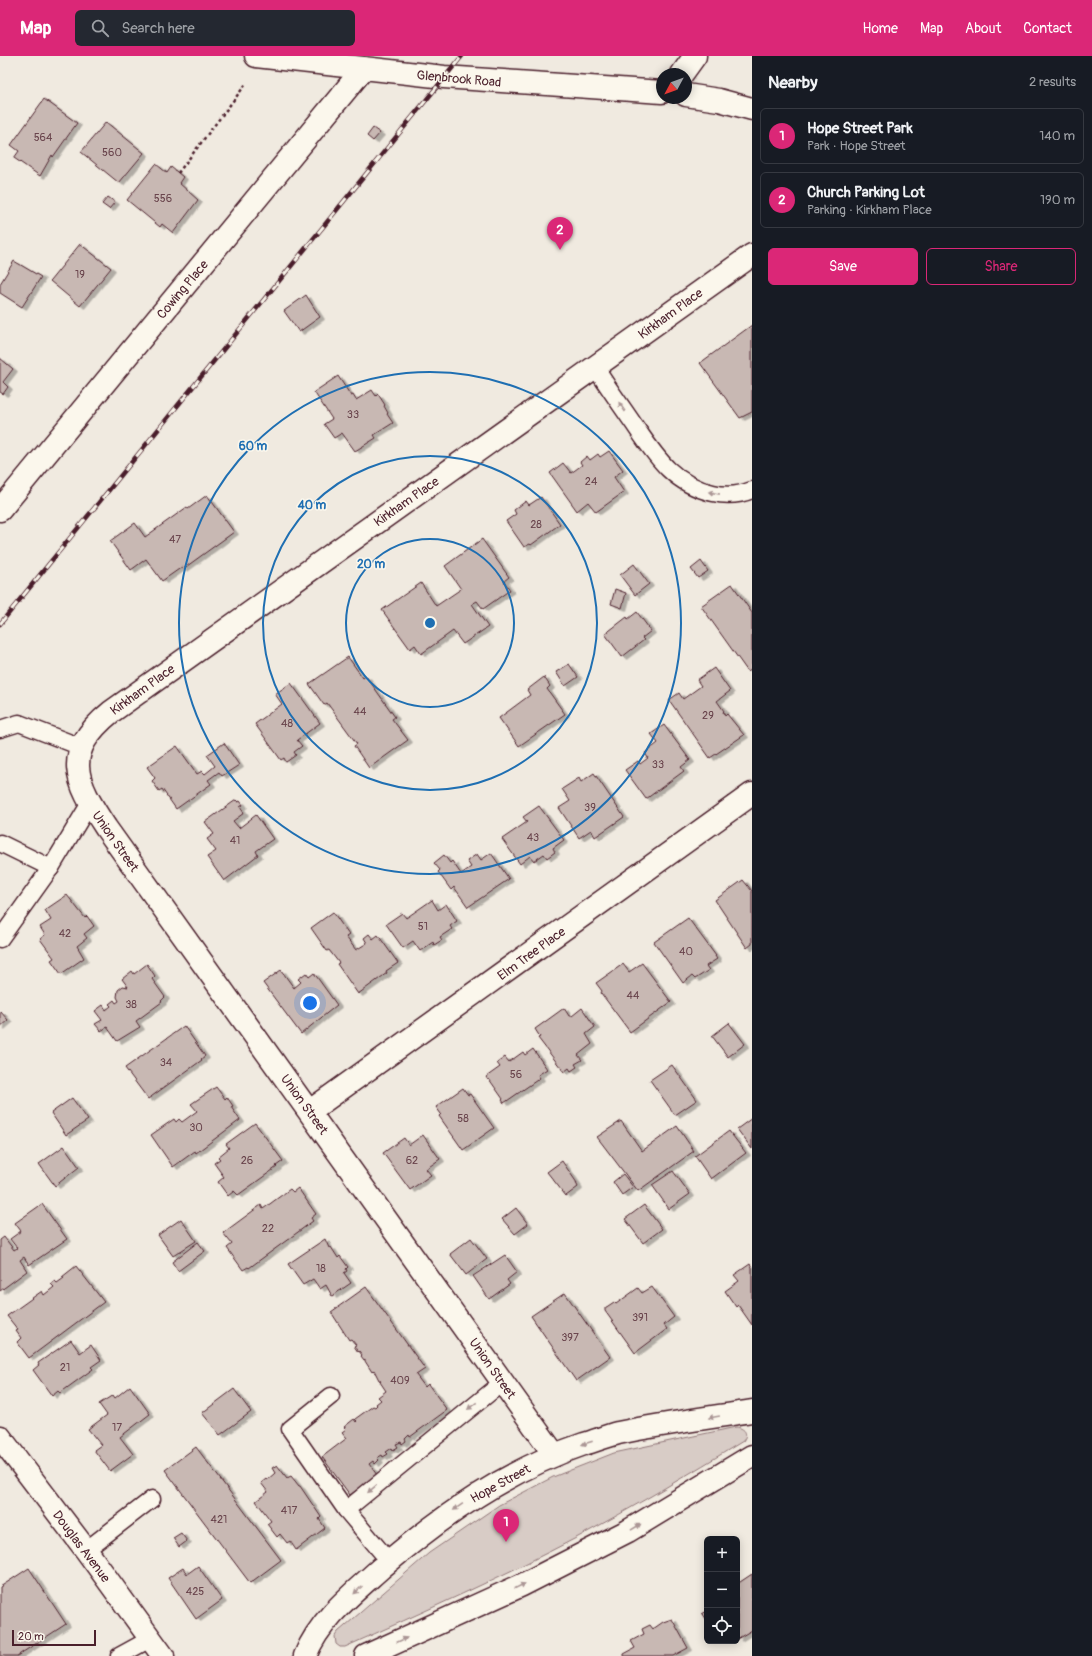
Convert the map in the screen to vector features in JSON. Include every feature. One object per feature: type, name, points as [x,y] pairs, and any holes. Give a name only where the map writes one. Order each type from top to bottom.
[{"type":"street","name":"Glenbrook Road","points":[[256,56],[368,62],[444,77],[656,92]]},
{"type":"street","points":[[686,68],[695,56]]},
{"type":"street","name":"Cowing Place","points":[[0,510],[368,62]]},
{"type":"street","points":[[692,96],[719,100],[752,109],[752,113]]},
{"type":"street","name":"Kirkham Place","points":[[81,747],[91,729],[111,712],[745,259],[752,245]]},
{"type":"street","name":"Union Street","points":[[81,747],[77,768],[79,777],[90,803],[554,1454]]},
{"type":"street","name":"Elm Tree Place","points":[[310,1112],[752,794]]},
{"type":"street","name":"Hope Street","points":[[305,1656],[318,1630],[331,1615],[389,1561],[460,1506],[505,1479],[554,1454],[617,1433],[752,1411]]},
{"type":"street","name":"Douglas Avenue","points":[[0,1437],[86,1550],[156,1647]]},
{"type":"street","points":[[366,1656],[522,1585],[628,1532],[752,1456]]},
{"type":"lane","points":[[595,367],[658,459],[673,474],[688,485],[702,491],[719,495],[736,495],[752,490]]},
{"type":"lane","points":[[0,729],[19,722],[81,747]]},
{"type":"lane","points":[[0,939],[51,868],[90,803]]},
{"type":"lane","points":[[0,843],[51,868]]},
{"type":"lane","points":[[346,1510],[503,1382]]},
{"type":"lane","points":[[331,1396],[290,1429],[346,1510],[389,1561]]},
{"type":"lane","points":[[86,1550],[152,1499]]},
{"type":"lane","points":[[119,1656],[156,1647]]},
{"type":"path","points":[[178,173],[246,84]]},
{"type":"shaded area","points":[[736,1427],[741,1428],[746,1433],[743,1441],[620,1514],[578,1537],[491,1580],[345,1647],[340,1647],[336,1644],[335,1636],[338,1632],[429,1553],[499,1505],[553,1477],[614,1453]]},
{"type":"building","points":[[44,99],[77,123],[53,157],[52,155],[40,176],[14,158],[19,151],[11,145]]},
{"type":"building","points":[[106,122],[144,153],[119,183],[81,152]]},
{"type":"building","points":[[373,128],[380,133],[373,141],[367,136]]},
{"type":"building","points":[[156,164],[167,173],[171,167],[183,177],[179,183],[198,200],[173,233],[162,224],[160,227],[127,200]]},
{"type":"building","points":[[108,197],[115,202],[109,209],[102,204]]},
{"type":"building","points":[[80,244],[111,268],[80,306],[50,281]]},
{"type":"building","points":[[14,261],[41,277],[22,307],[0,293],[0,284]]},
{"type":"building","points":[[306,295],[320,317],[299,332],[284,311]]},
{"type":"building","points":[[752,325],[752,412],[740,418],[700,363]]},
{"type":"building","points":[[0,358],[13,369],[3,382],[8,387],[3,394],[0,392]]},
{"type":"building","points":[[338,376],[351,396],[353,395],[356,400],[372,390],[376,396],[378,394],[393,423],[374,435],[376,438],[355,451],[342,433],[334,438],[324,424],[332,419],[314,392]]},
{"type":"building","points":[[609,451],[623,470],[614,477],[624,492],[596,512],[588,502],[577,511],[550,473],[563,463],[571,473],[582,465],[580,462],[587,456],[590,460],[598,454],[600,457]]},
{"type":"building","points":[[207,495],[234,532],[183,569],[182,567],[162,581],[146,559],[131,570],[110,541],[135,523],[145,537],[187,507],[188,509]]},
{"type":"building","points":[[541,497],[560,524],[531,545],[530,544],[524,547],[506,521],[516,514],[514,510],[526,501],[529,505]]},
{"type":"building","points":[[482,539],[509,577],[504,581],[510,590],[483,609],[477,601],[472,604],[488,627],[463,644],[453,631],[421,654],[415,645],[410,649],[382,610],[421,583],[436,606],[461,589],[445,566]]},
{"type":"building","points":[[701,561],[708,571],[698,578],[691,569]]},
{"type":"building","points":[[634,564],[649,584],[635,595],[620,575]]},
{"type":"building","points":[[732,584],[752,613],[752,669],[748,672],[701,606]]},
{"type":"building","points":[[615,589],[626,593],[622,608],[611,604]]},
{"type":"building","points":[[637,612],[651,631],[642,638],[644,640],[622,657],[605,634],[627,617],[628,619]]},
{"type":"building","points":[[348,657],[363,678],[366,676],[395,717],[392,719],[408,740],[369,768],[354,746],[357,744],[327,703],[324,705],[309,684]]},
{"type":"building","points":[[569,664],[578,677],[565,686],[556,672]]},
{"type":"building","points":[[714,668],[730,691],[717,701],[724,711],[725,716],[727,714],[744,735],[710,758],[669,700],[679,693],[683,699],[701,686],[697,680]]},
{"type":"building","points":[[544,677],[550,686],[547,689],[565,714],[519,746],[499,718],[530,695],[527,690]]},
{"type":"building","points":[[291,683],[320,723],[297,740],[302,746],[294,752],[296,755],[286,762],[284,758],[281,760],[255,724],[282,704],[275,694]]},
{"type":"building","points":[[664,725],[690,760],[681,767],[684,771],[646,799],[625,770],[638,761],[640,764],[648,758],[645,753],[658,743],[651,734]]},
{"type":"building","points":[[224,743],[239,765],[222,776],[219,772],[208,780],[211,784],[176,809],[162,789],[159,791],[152,781],[155,778],[147,767],[177,746],[197,774],[202,771],[205,774],[215,766],[207,755]]},
{"type":"building","points":[[594,773],[624,817],[595,837],[591,830],[579,838],[559,808],[570,801],[562,789],[579,778],[581,782]]},
{"type":"building","points":[[236,800],[238,802],[240,801],[243,805],[240,807],[244,813],[233,821],[239,828],[256,815],[273,839],[256,851],[258,855],[224,881],[207,857],[216,851],[207,839],[214,834],[205,822]]},
{"type":"building","points":[[539,806],[564,840],[553,848],[555,852],[547,858],[544,854],[534,861],[530,856],[520,864],[502,839],[527,822],[523,817]]},
{"type":"building","points":[[491,853],[509,879],[468,907],[454,887],[451,890],[438,872],[440,870],[434,863],[444,855],[450,863],[452,861],[461,874],[471,867],[467,861],[477,854],[481,860]]},
{"type":"building","points":[[743,880],[752,891],[752,944],[747,948],[715,900]]},
{"type":"building","points":[[67,895],[85,918],[87,916],[94,926],[84,934],[87,938],[77,946],[84,958],[61,974],[51,960],[54,958],[40,939],[45,935],[40,927],[51,920],[45,910]]},
{"type":"building","points":[[432,900],[438,910],[446,904],[457,921],[450,926],[452,929],[440,937],[442,940],[434,945],[433,942],[420,951],[413,941],[403,948],[386,924],[402,913],[406,918]]},
{"type":"building","points":[[333,912],[349,935],[346,937],[356,950],[367,943],[364,938],[369,934],[373,939],[378,935],[398,963],[358,994],[337,964],[339,963],[329,950],[327,951],[311,928]]},
{"type":"building","points":[[688,918],[717,959],[706,966],[709,970],[695,979],[692,976],[683,983],[654,942]]},
{"type":"building","points":[[642,963],[671,1002],[630,1032],[601,993],[602,991],[596,983],[623,964],[629,972]]},
{"type":"building","points":[[147,964],[155,976],[152,979],[165,997],[161,1001],[162,1002],[136,1021],[140,1027],[117,1041],[107,1027],[101,1031],[95,1024],[102,1020],[95,1011],[103,1005],[106,1010],[111,1006],[109,1004],[114,1000],[116,1003],[119,1001],[117,997],[118,990],[123,986],[128,987],[122,979],[132,971],[134,974]]},
{"type":"building","points":[[281,970],[294,988],[301,982],[298,979],[306,973],[309,977],[314,973],[337,1005],[301,1034],[263,983]]},
{"type":"building","points":[[564,1008],[569,1016],[572,1016],[582,1008],[595,1027],[586,1034],[592,1044],[578,1055],[582,1060],[575,1064],[577,1067],[571,1071],[569,1068],[564,1072],[538,1038],[540,1037],[535,1029]]},
{"type":"building","points":[[0,1011],[8,1020],[0,1027]]},
{"type":"building","points":[[729,1023],[745,1044],[728,1057],[712,1036]]},
{"type":"building","points":[[184,1026],[205,1056],[201,1059],[202,1060],[148,1099],[125,1068]]},
{"type":"building","points":[[533,1049],[547,1069],[538,1075],[540,1078],[504,1103],[502,1100],[503,1099],[486,1077],[500,1067],[497,1063],[505,1057],[509,1062],[523,1052],[525,1055]]},
{"type":"building","points":[[672,1065],[697,1100],[675,1115],[650,1080]]},
{"type":"building","points":[[216,1087],[225,1099],[227,1097],[233,1106],[231,1107],[240,1120],[196,1153],[195,1151],[173,1167],[151,1135],[174,1119],[176,1122],[179,1119],[182,1122],[197,1111],[191,1104]]},
{"type":"building","points":[[463,1088],[468,1095],[470,1094],[494,1128],[463,1150],[439,1116],[441,1114],[436,1107]]},
{"type":"building","points":[[72,1098],[88,1120],[66,1135],[51,1113]]},
{"type":"building","points":[[752,1118],[752,1149],[737,1129]]},
{"type":"building","points":[[621,1121],[642,1151],[677,1126],[694,1151],[638,1191],[597,1137]]},
{"type":"building","points":[[255,1123],[283,1161],[238,1195],[234,1191],[228,1196],[218,1182],[224,1177],[214,1163],[220,1159],[218,1157],[229,1148],[226,1144]]},
{"type":"building","points":[[729,1131],[746,1153],[711,1179],[695,1156]]},
{"type":"building","points":[[423,1135],[440,1159],[426,1169],[431,1175],[410,1190],[383,1153],[404,1138],[409,1145]]},
{"type":"building","points":[[64,1146],[79,1167],[55,1186],[39,1164]]},
{"type":"building","points":[[562,1161],[577,1183],[578,1187],[566,1196],[547,1172]]},
{"type":"building","points":[[673,1171],[690,1194],[669,1209],[652,1185]]},
{"type":"building","points":[[623,1174],[633,1187],[622,1195],[613,1182]]},
{"type":"building","points":[[298,1188],[316,1214],[311,1218],[313,1221],[249,1268],[248,1267],[243,1270],[227,1248],[232,1244],[223,1233],[261,1205],[263,1209],[290,1189],[293,1192]]},
{"type":"building","points":[[42,1204],[67,1239],[29,1265],[24,1257],[20,1260],[27,1271],[0,1291],[0,1240],[4,1237],[14,1250],[17,1248],[10,1239],[21,1231],[15,1223]]},
{"type":"building","points":[[644,1205],[662,1229],[643,1243],[625,1219]]},
{"type":"building","points":[[516,1208],[528,1224],[515,1234],[502,1219]]},
{"type":"building","points":[[181,1219],[196,1241],[173,1256],[158,1235]]},
{"type":"building","points":[[471,1238],[487,1259],[466,1275],[450,1254]]},
{"type":"building","points":[[325,1239],[329,1248],[331,1247],[338,1258],[340,1256],[348,1267],[346,1269],[347,1271],[344,1273],[351,1283],[332,1296],[326,1285],[320,1289],[313,1279],[303,1285],[288,1264]]},
{"type":"building","points":[[198,1242],[205,1251],[178,1271],[172,1262]]},
{"type":"building","points":[[505,1255],[517,1272],[507,1280],[510,1284],[489,1299],[473,1276]]},
{"type":"building","points":[[750,1264],[752,1267],[752,1325],[738,1305],[736,1307],[725,1291],[739,1281],[734,1275]]},
{"type":"building","points":[[76,1266],[104,1302],[29,1358],[17,1342],[21,1338],[16,1331],[18,1330],[7,1316],[42,1291],[44,1295],[54,1287],[51,1284],[55,1281],[57,1283],[64,1278],[62,1277]]},
{"type":"building","points":[[366,1287],[425,1369],[416,1375],[425,1387],[428,1384],[447,1410],[410,1437],[409,1435],[405,1439],[406,1441],[402,1444],[401,1442],[396,1444],[398,1447],[393,1450],[392,1448],[386,1452],[388,1454],[377,1458],[379,1460],[375,1464],[373,1461],[369,1464],[377,1475],[350,1495],[322,1457],[347,1438],[342,1432],[346,1429],[344,1427],[354,1419],[356,1422],[357,1421],[355,1419],[373,1406],[375,1407],[381,1400],[378,1397],[386,1391],[374,1370],[372,1372],[365,1359],[364,1360],[361,1356],[362,1355],[354,1346],[356,1345],[351,1339],[349,1340],[331,1312]]},
{"type":"building","points":[[652,1287],[674,1317],[664,1325],[667,1329],[635,1353],[605,1311],[605,1308],[614,1302],[616,1304],[638,1288],[642,1293]]},
{"type":"building","points":[[565,1293],[610,1357],[576,1381],[531,1316]]},
{"type":"building","points":[[71,1340],[80,1353],[91,1345],[101,1360],[91,1367],[93,1369],[60,1393],[58,1391],[52,1396],[33,1370],[39,1365],[38,1363]]},
{"type":"building","points":[[130,1386],[150,1414],[120,1437],[133,1454],[110,1471],[94,1450],[101,1445],[88,1429],[107,1415],[99,1404],[113,1395],[115,1398]]},
{"type":"building","points":[[234,1389],[251,1412],[220,1435],[202,1413]]},
{"type":"building","points":[[196,1447],[281,1560],[250,1583],[165,1470]]},
{"type":"building","points":[[277,1465],[287,1478],[291,1476],[300,1486],[321,1517],[319,1519],[325,1528],[296,1550],[290,1541],[287,1543],[280,1534],[277,1537],[267,1524],[271,1521],[256,1501],[268,1492],[261,1483],[275,1473],[272,1468]]},
{"type":"building","points":[[181,1533],[187,1541],[179,1547],[173,1538]]},
{"type":"building","points":[[198,1566],[222,1600],[196,1619],[168,1578],[183,1568],[187,1574]]},
{"type":"building","points":[[29,1568],[66,1624],[17,1656],[0,1656],[0,1587]]},
{"type":"building","points":[[752,1574],[752,1630],[740,1637],[740,1608],[740,1582]]},
{"type":"building","points":[[672,1619],[688,1648],[673,1656],[624,1656],[624,1654],[635,1648],[631,1641],[644,1634],[642,1629],[650,1625],[653,1629],[663,1622]]},
{"type":"railway","points":[[0,624],[462,56]]},
{"type":"place","name":"Church Parking Lot","points":[[560,250]]},
{"type":"place","name":"Hope Street Park","points":[[506,1542]]}]
